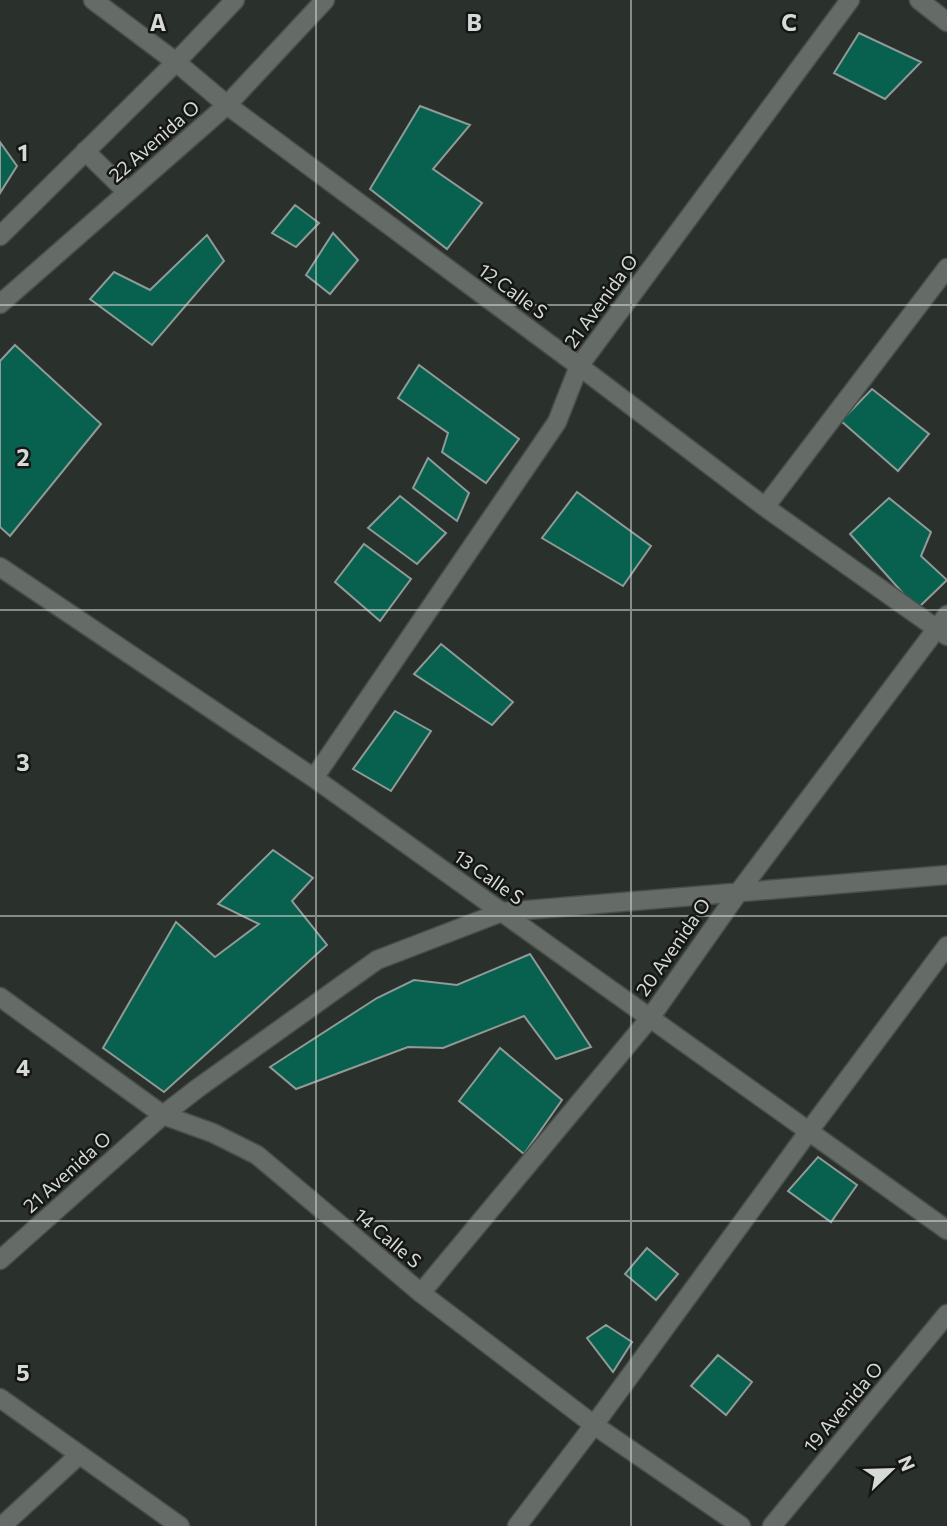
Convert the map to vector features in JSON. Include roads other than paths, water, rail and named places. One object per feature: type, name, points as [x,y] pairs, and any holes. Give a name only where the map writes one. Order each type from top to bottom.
[{"type":"street","name":"12 Calle S","points":[[93,0],[176,62],[227,105],[765,507],[944,626]]},
{"type":"street","points":[[0,236],[235,0]]},
{"type":"street","name":"22 Avenida O","points":[[0,304],[227,105],[325,0]]},
{"type":"street","name":"21 Avenida O","points":[[314,778],[557,422],[579,366],[850,0]]},
{"type":"street","points":[[919,0],[947,22]]},
{"type":"street","points":[[85,151],[127,192]]},
{"type":"street","points":[[765,507],[947,268]]},
{"type":"street","name":"13 Calle S","points":[[0,568],[314,778],[947,1230]]},
{"type":"street","name":"20 Avenida O","points":[[421,1293],[650,1018],[738,892],[944,626]]},
{"type":"street","name":"21 Avenida O","points":[[0,1260],[163,1115],[376,960],[502,912],[947,875]]},
{"type":"street","points":[[517,1526],[947,946]]},
{"type":"street","name":"14 Calle S","points":[[0,997],[163,1115],[214,1133],[257,1155],[421,1293],[594,1425],[741,1526]]},
{"type":"street","name":"19 Avenida O","points":[[772,1526],[947,1314]]},
{"type":"street","points":[[0,1398],[180,1526]]},
{"type":"street","points":[[2,1526],[79,1455]]}]
